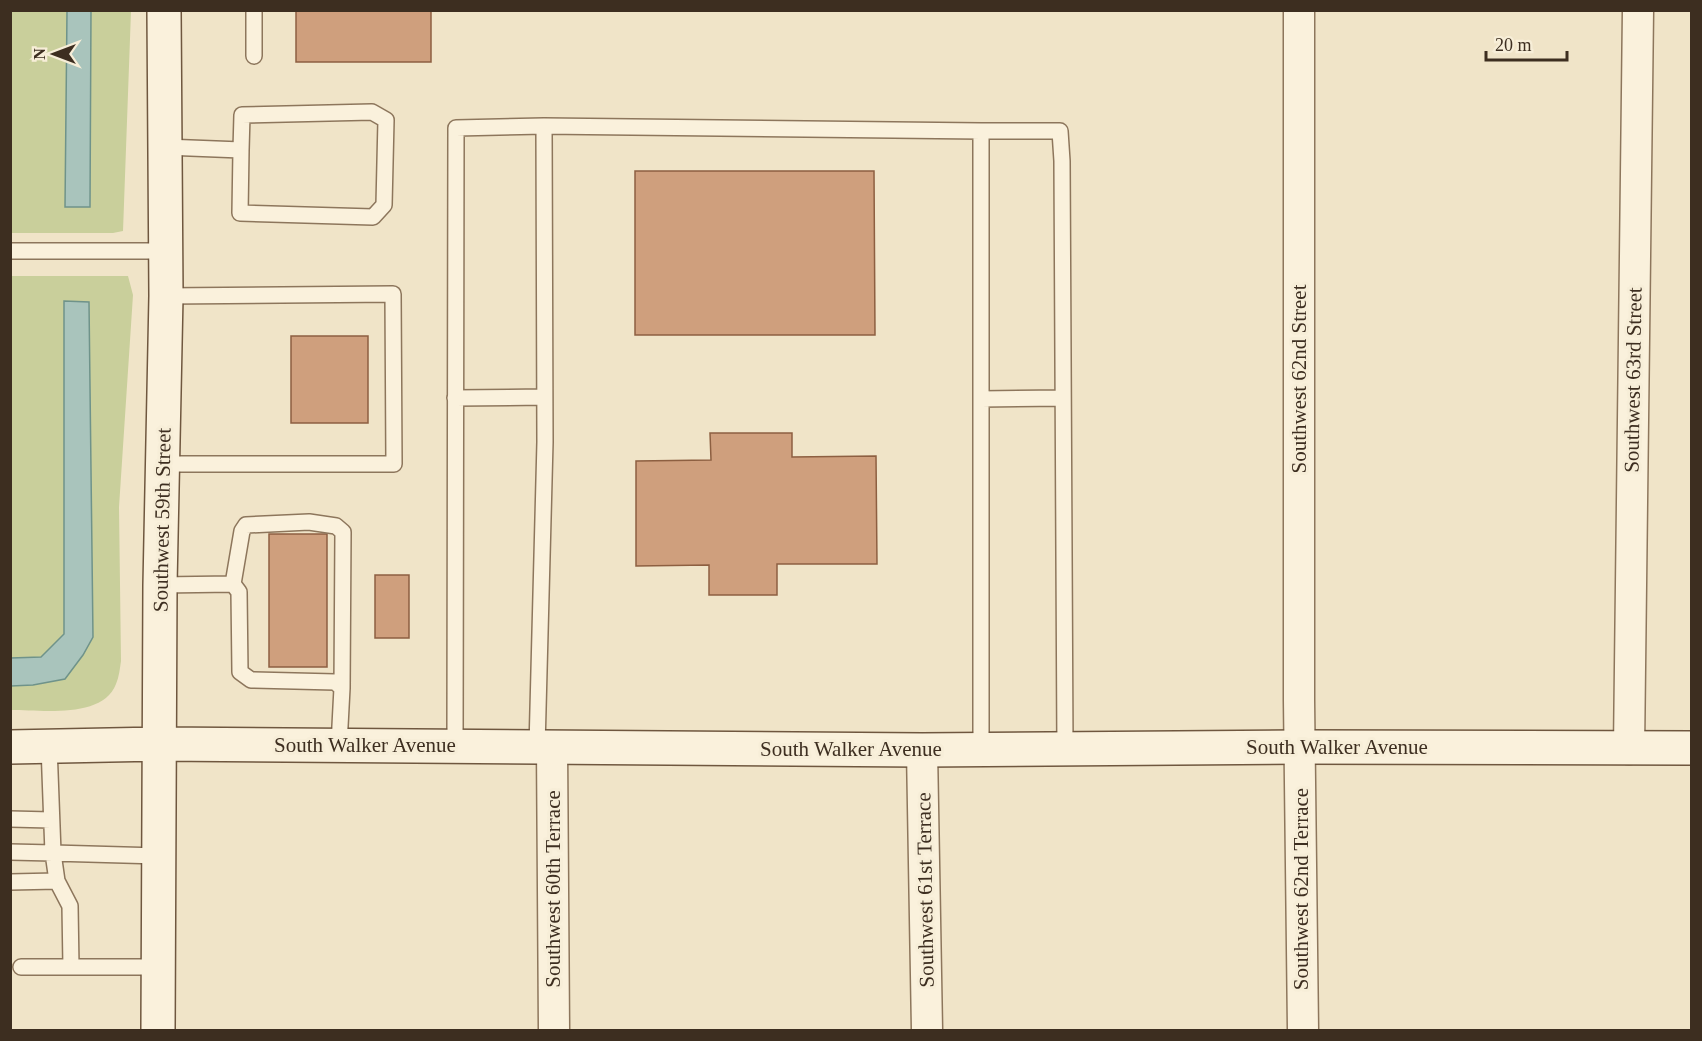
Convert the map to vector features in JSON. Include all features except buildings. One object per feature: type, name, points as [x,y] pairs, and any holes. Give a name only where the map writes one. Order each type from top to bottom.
[{"type":"main road","name":"Southwest 59th Street","points":[[158,1030],[160,585],[166,296],[164,10]]},
{"type":"main road","name":"South Walker Avenue","points":[[10,747],[159,744],[922,750],[1300,747],[1692,748]]},
{"type":"street","name":"Southwest 62nd Street","points":[[1299,10],[1300,747]]},
{"type":"street","name":"Southwest 63rd Street","points":[[1629,749],[1638,10]]},
{"type":"street","name":"Southwest 60th Terrace","points":[[545,747],[554,1030]]},
{"type":"street","name":"Southwest 62nd Terrace","points":[[1300,747],[1303,1030]]},
{"type":"street","name":"Southwest 61st Terrace","points":[[922,750],[927,1030]]},
{"type":"lane","points":[[254,10],[254,56]]},
{"type":"lane","points":[[372,112],[386,120],[384,205],[373,217],[240,213],[241,150],[242,115],[372,112]]},
{"type":"lane","points":[[544,126],[545,747]]},
{"type":"lane","points":[[454,746],[456,128],[544,126],[1060,131],[1065,749]]},
{"type":"lane","points":[[981,131],[981,749]]},
{"type":"lane","points":[[165,147],[241,150]]},
{"type":"lane","points":[[10,251],[166,250]]},
{"type":"lane","points":[[162,464],[394,464],[393,294],[166,296]]},
{"type":"lane","points":[[455,398],[544,397]]},
{"type":"lane","points":[[981,399],[1063,398]]},
{"type":"lane","points":[[339,745],[342,688],[343,532],[336,526],[309,522],[246,525],[242,531],[234,584],[239,592],[240,672],[251,680],[335,682],[342,688]]},
{"type":"lane","points":[[160,585],[234,584]]},
{"type":"lane","points":[[49,746],[53,853],[57,881],[70,906],[71,967]]},
{"type":"lane","points":[[10,819],[51,820]]},
{"type":"lane","points":[[10,852],[159,856]]},
{"type":"lane","points":[[10,882],[57,881]]},
{"type":"lane","points":[[21,967],[159,967]]},
{"type":"green space","points":[[10,11],[131,11],[123,231],[113,233],[11,233]]},
{"type":"green space","points":[[10,276],[128,276],[133,295],[119,507],[121,661],[116,684],[109,695],[85,708],[54,711],[11,710]]},
{"type":"water","points":[[67,11],[91,11],[90,207],[65,207]]},
{"type":"water","points":[[64,301],[89,302],[93,637],[65,679],[33,685],[11,686],[11,658],[41,657],[64,634]]}]
